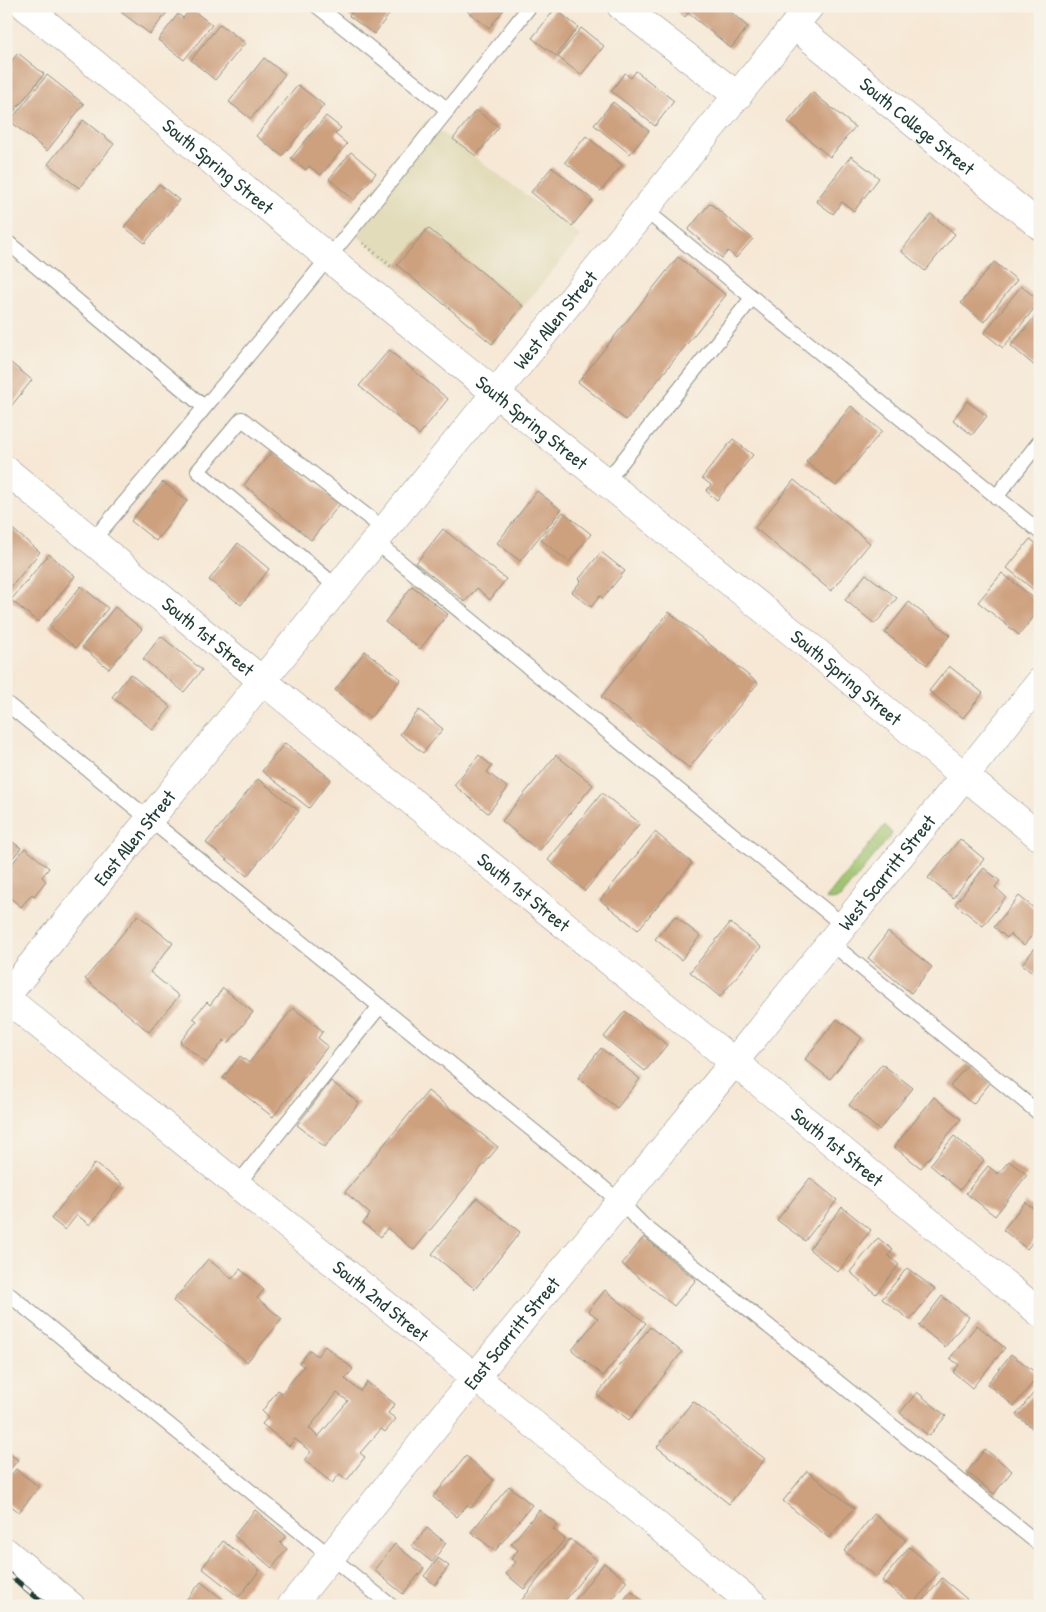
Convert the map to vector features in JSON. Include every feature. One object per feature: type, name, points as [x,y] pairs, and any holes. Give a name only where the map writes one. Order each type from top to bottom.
[{"type":"street","name":"South Spring Street","points":[[25,6],[329,258],[819,654],[1040,837]]},
{"type":"street","points":[[621,6],[738,96]]},
{"type":"street","name":"West Allen Street","points":[[263,681],[802,16]]},
{"type":"street","name":"South College Street","points":[[802,16],[1040,226]]},
{"type":"street","name":"South 1st Street","points":[[6,470],[1040,1313]]},
{"type":"street","name":"East Allen Street","points":[[6,997],[263,681]]},
{"type":"street","name":"West Scarritt Street","points":[[734,1062],[1040,682]]},
{"type":"street","name":"South 2nd Street","points":[[6,997],[539,1428],[755,1606]]},
{"type":"street","name":"East Scarritt Street","points":[[291,1606],[734,1062]]},
{"type":"street","points":[[6,1552],[71,1606]]},
{"type":"lane","points":[[317,6],[448,110]]},
{"type":"lane","points":[[93,540],[329,258],[530,6]]},
{"type":"lane","points":[[645,210],[1040,532]]},
{"type":"lane","points":[[6,241],[204,407]]},
{"type":"lane","points":[[606,482],[752,298]]},
{"type":"lane","points":[[338,588],[198,471],[242,418],[380,536],[1040,1114]]},
{"type":"lane","points":[[996,497],[1040,441]]},
{"type":"lane","points":[[6,703],[620,1202],[642,1225],[1040,1545]]},
{"type":"lane","points":[[237,1185],[380,1006]]},
{"type":"lane","points":[[6,1292],[391,1606]]},
{"type":"path","points":[[349,231],[393,268]]},
{"type":"shaded area","points":[[426,121],[581,236],[492,345],[345,226]]},
{"type":"green space","points":[[885,825],[892,834],[840,898],[826,899]]},
{"type":"building","points":[[125,6],[172,6],[150,34],[121,12]]},
{"type":"building","points":[[356,6],[385,6],[392,11],[374,34],[349,16]]},
{"type":"building","points":[[471,6],[507,6],[489,28],[467,11]]},
{"type":"building","points":[[672,6],[724,6],[748,27],[731,48],[688,13],[685,17]]},
{"type":"building","points":[[191,9],[212,25],[184,60],[158,40],[178,14],[183,18]]},
{"type":"building","points":[[555,9],[578,27],[556,56],[532,38]]},
{"type":"building","points":[[220,24],[245,43],[215,80],[191,60]]},
{"type":"building","points":[[581,28],[604,46],[581,75],[558,57]]},
{"type":"building","points":[[18,53],[44,74],[13,113],[6,107],[6,68]]},
{"type":"building","points":[[264,58],[285,74],[251,119],[229,102]]},
{"type":"building","points":[[636,71],[674,101],[655,126],[611,91],[625,73],[631,78]]},
{"type":"building","points":[[47,75],[84,104],[47,151],[10,121]]},
{"type":"building","points":[[298,85],[324,105],[282,156],[256,136]]},
{"type":"building","points":[[812,92],[855,127],[830,157],[788,122]]},
{"type":"building","points":[[613,102],[649,131],[630,154],[594,125]]},
{"type":"building","points":[[476,110],[499,127],[476,156],[453,139]]},
{"type":"building","points":[[326,116],[341,128],[335,134],[347,144],[321,175],[309,166],[306,170],[291,158]]},
{"type":"building","points":[[83,120],[114,144],[79,188],[48,164]]},
{"type":"building","points":[[586,136],[622,165],[601,191],[565,162]]},
{"type":"building","points":[[351,152],[376,173],[354,200],[329,179]]},
{"type":"building","points":[[851,156],[879,178],[854,211],[842,202],[833,214],[816,201]]},
{"type":"building","points":[[552,167],[593,200],[572,226],[531,192]]},
{"type":"building","points":[[159,184],[179,200],[145,243],[124,227]]},
{"type":"building","points":[[710,203],[753,239],[736,258],[728,251],[722,258],[688,230]]},
{"type":"building","points":[[931,214],[955,234],[925,271],[901,251]]},
{"type":"building","points":[[428,228],[523,306],[492,344],[397,265]]},
{"type":"building","points":[[678,257],[726,295],[626,420],[578,382]]},
{"type":"building","points":[[994,262],[1017,280],[984,322],[961,303]]},
{"type":"building","points":[[1021,286],[1040,301],[1003,348],[984,333]]},
{"type":"building","points":[[1040,310],[1040,362],[1036,367],[1011,346]]},
{"type":"building","points":[[389,350],[448,399],[419,435],[359,386]]},
{"type":"building","points":[[6,359],[32,380],[8,410],[6,409]]},
{"type":"building","points":[[967,401],[987,416],[972,435],[953,420]]},
{"type":"building","points":[[851,406],[882,431],[836,486],[806,462]]},
{"type":"building","points":[[733,439],[753,455],[717,500],[706,491],[711,485],[702,478]]},
{"type":"building","points":[[273,450],[340,504],[311,540],[244,485]]},
{"type":"building","points":[[794,480],[870,543],[831,591],[755,528]]},
{"type":"building","points":[[163,482],[187,501],[156,541],[131,521]]},
{"type":"building","points":[[537,491],[561,510],[520,561],[497,543]]},
{"type":"building","points":[[563,512],[591,534],[569,562],[541,540]]},
{"type":"building","points":[[10,527],[40,552],[6,593],[6,532]]},
{"type":"building","points":[[443,529],[506,579],[490,600],[477,588],[465,602],[416,563]]},
{"type":"building","points":[[1030,539],[1040,546],[1040,595],[1007,568]]},
{"type":"building","points":[[238,543],[269,569],[241,605],[209,580]]},
{"type":"building","points":[[601,552],[625,571],[603,598],[600,596],[591,607],[572,592],[581,581],[579,579]]},
{"type":"building","points":[[49,554],[75,576],[38,622],[11,600]]},
{"type":"building","points":[[1002,573],[1040,603],[1040,609],[1019,635],[978,602]]},
{"type":"building","points":[[866,574],[897,598],[875,624],[845,600]]},
{"type":"building","points":[[81,586],[108,608],[76,648],[49,626]]},
{"type":"building","points":[[412,586],[448,614],[420,649],[385,622]]},
{"type":"building","points":[[909,602],[950,635],[927,665],[885,633]]},
{"type":"building","points":[[115,607],[142,629],[109,669],[82,647]]},
{"type":"building","points":[[669,612],[758,683],[689,768],[601,697]]},
{"type":"building","points":[[161,636],[202,670],[184,692],[143,659]]},
{"type":"building","points":[[365,651],[401,679],[370,718],[335,690]]},
{"type":"building","points":[[949,666],[983,693],[963,718],[929,691]]},
{"type":"building","points":[[130,674],[171,707],[153,730],[112,697]]},
{"type":"building","points":[[419,710],[443,729],[423,753],[400,734]]},
{"type":"building","points":[[285,743],[331,779],[309,808],[262,771]]},
{"type":"building","points":[[479,755],[492,766],[487,772],[508,788],[488,813],[454,785]]},
{"type":"building","points":[[556,755],[593,785],[539,851],[502,821]]},
{"type":"building","points":[[258,779],[299,811],[247,876],[206,843]]},
{"type":"building","points":[[602,793],[640,823],[585,891],[548,860]]},
{"type":"building","points":[[655,832],[692,863],[638,930],[600,900]]},
{"type":"building","points":[[6,837],[21,848],[6,866]]},
{"type":"building","points":[[960,839],[984,859],[953,898],[928,878]]},
{"type":"building","points":[[25,848],[49,868],[42,877],[46,881],[34,896],[32,894],[21,907],[7,895],[6,897],[6,880],[8,877],[6,876],[6,871]]},
{"type":"building","points":[[984,868],[1000,881],[995,887],[1006,897],[983,926],[955,904]]},
{"type":"building","points":[[1019,896],[1040,913],[1040,926],[1024,945],[1010,934],[1007,938],[994,927]]},
{"type":"building","points":[[138,915],[173,943],[150,972],[179,996],[149,1032],[85,979]]},
{"type":"building","points":[[675,916],[700,936],[681,960],[655,939]]},
{"type":"building","points":[[730,923],[761,947],[720,997],[690,972]]},
{"type":"building","points":[[888,932],[932,967],[911,993],[868,958]]},
{"type":"building","points":[[1040,942],[1040,978],[1022,964]]},
{"type":"building","points":[[223,988],[253,1012],[228,1044],[224,1040],[206,1063],[180,1042],[197,1021],[193,1018],[207,1002],[210,1005]]},
{"type":"building","points":[[293,1008],[323,1031],[318,1038],[328,1046],[273,1117],[223,1078],[240,1056],[249,1063]]},
{"type":"building","points":[[625,1011],[667,1045],[645,1071],[604,1037]]},
{"type":"building","points":[[837,1019],[862,1038],[830,1079],[805,1059]]},
{"type":"building","points":[[601,1048],[640,1079],[617,1108],[578,1078]]},
{"type":"building","points":[[882,1064],[913,1088],[879,1130],[849,1105]]},
{"type":"building","points":[[968,1064],[991,1082],[973,1104],[950,1086]]},
{"type":"building","points":[[331,1081],[359,1103],[325,1147],[297,1125]]},
{"type":"building","points":[[428,1091],[498,1147],[414,1250],[387,1228],[381,1237],[363,1223],[370,1214],[345,1192]]},
{"type":"building","points":[[934,1097],[961,1119],[921,1168],[894,1147]]},
{"type":"building","points":[[954,1136],[984,1160],[960,1190],[930,1165]]},
{"type":"building","points":[[1009,1161],[1027,1175],[995,1216],[966,1193],[988,1166],[998,1174]]},
{"type":"building","points":[[95,1163],[122,1184],[90,1225],[77,1215],[65,1230],[51,1219]]},
{"type":"building","points":[[810,1178],[837,1200],[805,1241],[777,1220]]},
{"type":"building","points":[[477,1198],[520,1232],[475,1289],[432,1254]]},
{"type":"building","points":[[1025,1202],[1040,1213],[1040,1233],[1027,1249],[1003,1230]]},
{"type":"building","points":[[842,1207],[871,1230],[838,1272],[809,1249]]},
{"type":"building","points":[[644,1237],[696,1280],[674,1306],[622,1264]]},
{"type":"building","points":[[878,1238],[893,1250],[888,1255],[899,1265],[876,1294],[850,1272]]},
{"type":"building","points":[[208,1259],[232,1279],[240,1269],[264,1290],[257,1298],[282,1319],[247,1362],[173,1301]]},
{"type":"building","points":[[907,1268],[935,1289],[910,1320],[882,1299]]},
{"type":"building","points":[[605,1290],[646,1323],[603,1376],[572,1350],[598,1318],[588,1311]]},
{"type":"building","points":[[942,1296],[969,1317],[945,1347],[919,1326]]},
{"type":"building","points":[[977,1325],[1005,1348],[972,1388],[953,1372],[959,1365],[950,1358]]},
{"type":"building","points":[[650,1327],[682,1352],[629,1420],[597,1395]]},
{"type":"building","points":[[325,1346],[353,1369],[345,1379],[360,1391],[367,1382],[395,1404],[388,1413],[396,1419],[385,1432],[381,1429],[360,1453],[365,1457],[347,1480],[340,1474],[332,1483],[304,1460],[311,1452],[295,1439],[289,1446],[262,1424],[268,1417],[262,1411],[278,1390],[282,1393],[304,1366],[299,1363],[310,1350],[317,1356]],"holes":[[[337,1393],[348,1401],[318,1437],[309,1428]]]},
{"type":"building","points":[[1011,1354],[1039,1375],[1014,1406],[987,1384]]},
{"type":"building","points":[[1040,1385],[1040,1434],[1016,1415]]},
{"type":"building","points":[[917,1392],[946,1416],[929,1436],[900,1413]]},
{"type":"building","points":[[693,1401],[765,1459],[729,1504],[657,1447]]},
{"type":"building","points":[[985,1449],[1012,1471],[994,1494],[967,1472]]},
{"type":"building","points":[[6,1451],[18,1460],[6,1474]]},
{"type":"building","points":[[466,1456],[494,1480],[471,1508],[467,1505],[457,1517],[433,1497]]},
{"type":"building","points":[[16,1469],[39,1487],[19,1512],[6,1502],[6,1481]]},
{"type":"building","points":[[807,1471],[854,1508],[829,1538],[783,1501]]},
{"type":"building","points":[[509,1486],[532,1505],[495,1551],[471,1532]]},
{"type":"building","points":[[255,1510],[286,1536],[280,1543],[287,1549],[272,1568],[234,1536]]},
{"type":"building","points":[[539,1510],[557,1524],[553,1529],[565,1539],[524,1589],[506,1574],[516,1562],[511,1559],[518,1550],[511,1544]]},
{"type":"building","points":[[874,1514],[906,1540],[876,1577],[844,1551]]},
{"type":"building","points":[[427,1528],[446,1543],[432,1562],[412,1546]]},
{"type":"building","points":[[570,1539],[597,1560],[561,1606],[527,1606],[521,1601]]},
{"type":"building","points":[[223,1541],[260,1570],[239,1597],[202,1568]]},
{"type":"building","points":[[395,1544],[424,1568],[403,1594],[374,1570]]},
{"type":"building","points":[[909,1547],[939,1572],[912,1605],[882,1581]]},
{"type":"building","points":[[438,1558],[449,1566],[435,1585],[424,1576]]},
{"type":"building","points":[[604,1563],[627,1581],[607,1606],[570,1606]]},
{"type":"building","points":[[942,1578],[975,1606],[919,1606]]},
{"type":"building","points":[[201,1582],[231,1606],[181,1606]]},
{"type":"building","points":[[631,1591],[649,1606],[619,1606]]},
{"type":"railway","points":[[6,1572],[47,1606]]}]
